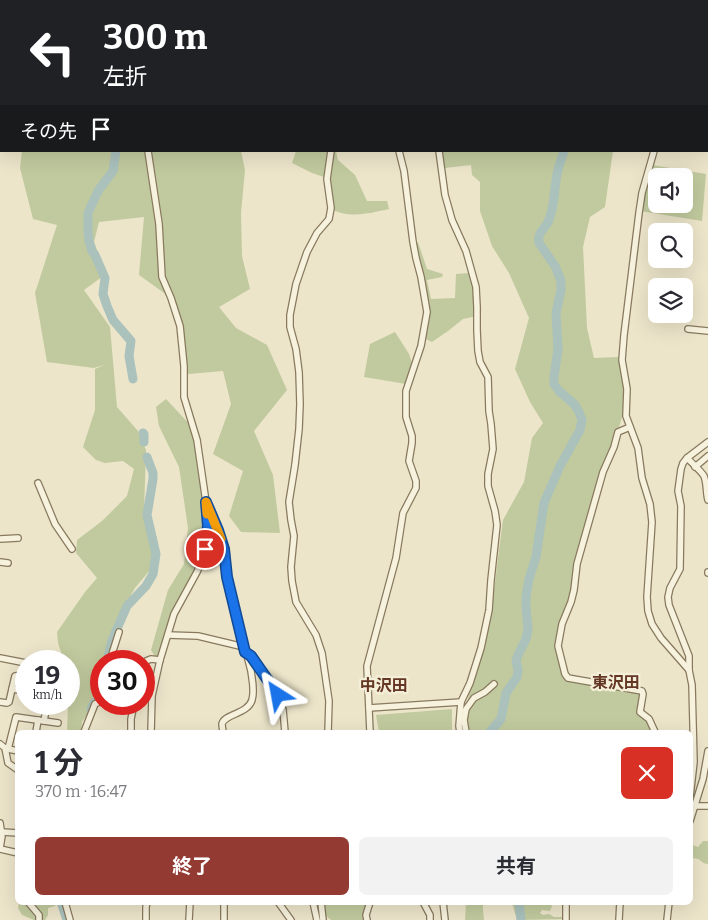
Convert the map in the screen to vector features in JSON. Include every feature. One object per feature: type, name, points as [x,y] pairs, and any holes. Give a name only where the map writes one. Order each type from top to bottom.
[{"type":"street","points":[[148,152],[158,216],[162,277],[180,326],[184,366],[184,396],[197,440],[208,526],[202,560],[174,614],[160,660],[152,696],[151,730]]},
{"type":"street","points":[[328,730],[329,701],[322,653],[316,636],[296,602],[292,581],[291,567],[294,536],[290,502],[299,429],[300,404],[299,372],[290,327],[290,315],[296,284],[306,252],[329,218],[330,208],[327,179],[331,152]]},
{"type":"street","points":[[370,730],[367,666],[396,558],[403,513],[416,488],[416,481],[409,461],[412,436],[406,417],[406,391],[421,346],[427,312],[413,242],[404,171],[399,152]]},
{"type":"street","points":[[439,152],[448,209],[466,251],[476,287],[478,351],[480,362],[488,377],[493,449],[488,474],[488,486],[497,525],[489,610],[478,657],[470,683],[461,702],[458,726],[459,730]]},
{"type":"street","points":[[654,152],[642,193],[622,360],[627,388],[626,416],[638,448],[642,478],[650,504],[652,522],[648,611],[652,624],[661,638],[689,670]]},
{"type":"street","points":[[688,329],[708,331]]},
{"type":"street","points":[[630,427],[618,432],[614,447],[603,472],[577,564],[574,590],[562,624],[558,646],[568,678],[642,691],[640,712],[649,719],[654,730]]},
{"type":"street","points":[[693,769],[692,685],[689,656],[668,597],[670,588],[680,569],[682,506],[678,491],[681,469],[687,458],[708,442]]},
{"type":"street","points":[[694,467],[708,456]]},
{"type":"street","points":[[687,458],[694,467],[703,473],[708,500]]},
{"type":"street","points":[[38,483],[55,524],[72,549]]},
{"type":"street","points":[[206,502],[224,549],[227,577],[254,687],[252,700],[248,708],[224,720],[222,724],[224,730]]},
{"type":"street","points":[[0,539],[18,538]]},
{"type":"street","points":[[0,562],[8,563]]},
{"type":"street","points":[[115,650],[119,632]]},
{"type":"street","points":[[168,635],[198,636],[245,649],[278,695],[283,710],[285,730]]},
{"type":"street","points":[[0,658],[15,662]]},
{"type":"street","points":[[155,659],[160,660]]},
{"type":"street","points":[[0,702],[9,702],[15,676]]},
{"type":"street","points":[[466,730],[464,720],[466,709],[474,698],[494,684]]},
{"type":"street","points":[[369,708],[461,702]]},
{"type":"street","points":[[37,730],[43,715]]},
{"type":"street","points":[[85,730],[91,715]]},
{"type":"street","points":[[131,730],[132,715]]},
{"type":"street","points":[[15,768],[8,764],[7,750],[16,717],[58,723]]},
{"type":"street","points":[[0,744],[7,750],[15,750]]},
{"type":"street","points":[[693,812],[703,779],[708,751]]},
{"type":"street","points":[[695,806],[708,806]]},
{"type":"street","points":[[0,823],[2,832],[0,848],[15,852]]},
{"type":"street","points":[[2,832],[15,833]]},
{"type":"street","points":[[30,905],[39,916],[38,920]]},
{"type":"street","points":[[67,905],[70,920]]},
{"type":"street","points":[[146,905],[146,920]]},
{"type":"street","points":[[189,920],[190,905]]},
{"type":"street","points":[[224,905],[224,920]]},
{"type":"street","points":[[280,905],[291,920]]},
{"type":"street","points":[[314,905],[317,920]]},
{"type":"street","points":[[321,905],[323,920]]},
{"type":"street","points":[[367,920],[366,915],[369,905]]},
{"type":"street","points":[[425,905],[430,915],[430,920]]},
{"type":"street","points":[[442,905],[444,920]]},
{"type":"street","points":[[566,905],[566,920]]},
{"type":"street","points":[[618,920],[620,905]]},
{"type":"street","points":[[667,920],[669,905]]},
{"type":"green space","points":[[22,152],[241,152],[245,170],[241,213],[242,256],[250,289],[219,307],[236,328],[267,345],[287,390],[254,431],[273,475],[280,533],[241,532],[229,516],[243,471],[213,454],[231,404],[223,371],[188,374],[171,298],[139,275],[144,217],[99,222],[94,242],[106,274],[84,290],[110,327],[117,407],[138,431],[146,450],[144,512],[157,538],[150,570],[135,588],[113,627],[108,650],[90,650],[90,710],[82,722],[81,730],[67,730],[68,715],[80,715],[80,650],[60,650],[57,632],[97,578],[76,553],[77,540],[102,521],[127,496],[134,469],[123,461],[105,463],[96,460],[83,447],[95,410],[95,369],[104,365],[94,368],[47,362],[35,293],[57,225],[33,219],[20,168]]},
{"type":"green space","points":[[296,152],[336,152],[338,160],[355,175],[367,201],[387,201],[389,209],[345,214],[331,209],[327,178],[292,163]]},
{"type":"green space","points":[[440,152],[613,152],[605,207],[590,217],[583,247],[587,328],[594,358],[619,357],[627,401],[578,561],[574,590],[557,633],[556,645],[567,680],[642,691],[641,711],[654,730],[462,730],[462,713],[466,709],[492,607],[503,520],[524,482],[532,438],[543,423],[530,402],[515,369],[529,318],[509,273],[492,246],[480,211],[480,182],[472,175],[471,165],[445,168]]},
{"type":"green space","points":[[652,165],[670,168],[651,168]]},
{"type":"green space","points":[[693,172],[706,174],[702,221],[652,213],[693,213]]},
{"type":"green space","points":[[648,180],[648,212],[640,211]]},
{"type":"green space","points":[[418,242],[427,269],[443,274],[442,277],[427,280],[431,299],[455,298],[456,274],[469,273],[476,281],[481,308],[477,316],[463,319],[432,342],[424,338],[427,312],[414,247]]},
{"type":"green space","points":[[395,332],[409,354],[413,366],[406,384],[364,377],[370,344]]},
{"type":"green space","points":[[166,399],[194,429],[206,505],[218,539],[218,551],[205,549],[201,569],[175,604],[157,660],[155,650],[151,650],[168,590],[184,564],[188,528],[179,467],[159,426],[156,407]]},
{"type":"green space","points":[[452,709],[452,730],[379,730],[376,715]]},
{"type":"green space","points":[[703,841],[708,841],[708,864],[693,858],[693,845],[698,847]]},
{"type":"green space","points":[[19,905],[55,905],[48,908],[48,915],[45,920],[34,920],[22,915],[18,908]]},
{"type":"green space","points":[[325,905],[369,905],[367,920],[331,920],[325,915]]},
{"type":"green space","points":[[466,905],[483,905],[484,920],[465,920]]},
{"type":"green space","points":[[513,905],[551,905],[550,911],[542,910],[540,913],[566,919],[517,920]]},
{"type":"waterway","points":[[116,152],[113,171],[98,191],[88,213],[88,232],[92,251],[105,278],[103,294],[107,306],[113,320],[131,341],[129,356],[133,379]]},
{"type":"waterway","points":[[492,730],[501,719],[506,693],[517,677],[516,661],[526,639],[528,629],[526,597],[536,557],[544,503],[560,466],[580,430],[582,420],[575,405],[554,384],[558,349],[556,313],[561,281],[555,266],[539,243],[540,234],[550,216],[558,171],[564,152]]},
{"type":"waterway","points":[[143,433],[144,442]]},
{"type":"waterway","points":[[110,650],[127,606],[146,586],[153,574],[156,554],[147,515],[153,473],[147,457]]},
{"type":"waterway","points":[[62,905],[67,920]]},
{"type":"waterway","points":[[519,905],[521,920]]},
{"type":"slow traffic","points":[[207,514],[206,502],[221,539]]},
{"type":"district","name":"東沢田","points":[[616,682]]},
{"type":"district","name":"中沢田","points":[[384,685]]},
{"type":"route","points":[[205,549],[208,526],[206,502],[224,549],[227,577],[245,652],[251,656],[278,695]]}]
